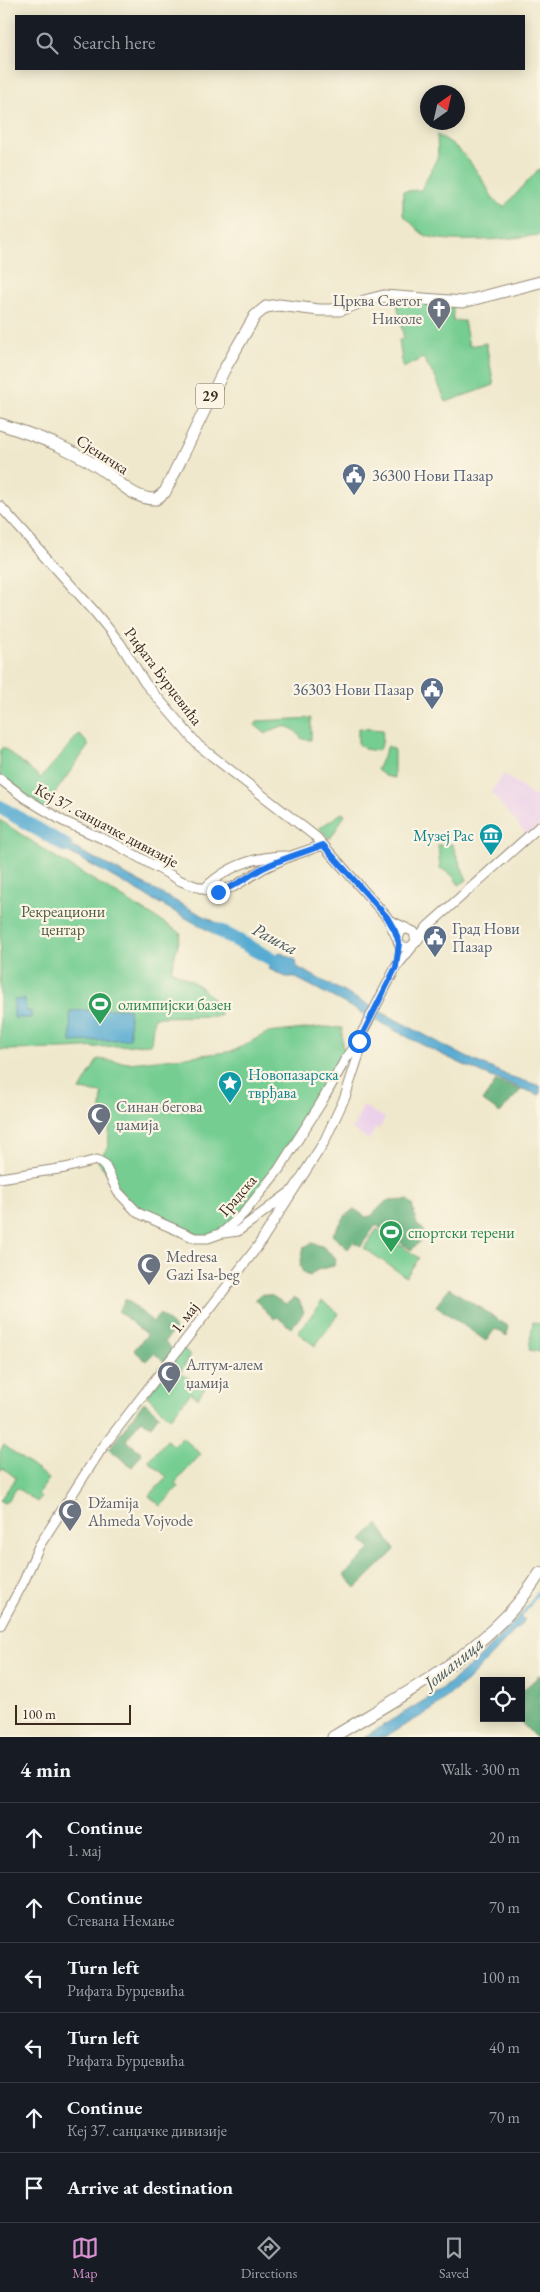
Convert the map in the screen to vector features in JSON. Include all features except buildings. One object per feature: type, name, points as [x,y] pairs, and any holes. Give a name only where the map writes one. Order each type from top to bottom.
[{"type":"main road","name":"Сјеничка","points":[[0,424],[76,453],[126,489],[141,496],[152,499],[160,498],[165,492],[207,402],[259,312],[274,305],[328,311],[346,308],[384,296],[463,302],[540,282]]},
{"type":"main road","points":[[333,1737],[418,1686],[487,1636],[519,1602],[540,1573]]},
{"type":"street","name":"Рифата Бурџевића","points":[[0,506],[94,611],[120,643],[146,683],[198,745],[311,833],[387,917],[408,930]]},
{"type":"street","name":"Кеј 37. санџачке дивизије","points":[[0,779],[25,798],[64,822],[117,846],[181,881],[212,892],[233,887],[257,871],[290,856]]},
{"type":"street","points":[[396,967],[428,926],[540,826]]},
{"type":"street","points":[[204,889],[229,871],[250,860],[266,856],[290,856],[323,845]]},
{"type":"street","name":"Рифата Бурџевића","points":[[387,917],[398,941]]},
{"type":"street","points":[[396,967],[400,932],[428,926]]},
{"type":"street","points":[[408,930],[416,935],[414,944]]},
{"type":"street","points":[[398,941],[406,948],[414,944]]},
{"type":"street","name":"1. мај","points":[[0,1626],[24,1582],[39,1546],[100,1451],[258,1246],[324,1142],[339,1112],[354,1072],[359,1041],[396,967]]},
{"type":"street","name":"Градска","points":[[0,1178],[66,1168],[97,1160],[104,1164],[118,1192],[138,1213],[195,1238],[208,1238],[222,1233],[247,1210],[278,1170],[322,1103],[359,1041]]},
{"type":"street","points":[[222,1233],[238,1231],[256,1220],[281,1198],[295,1190]]},
{"type":"street","points":[[247,1210],[249,1217],[256,1220]]},
{"type":"shaded area","points":[[504,774],[540,801],[540,824],[527,835],[491,792]]},
{"type":"shaded area","points":[[363,1106],[385,1118],[379,1129],[376,1127],[369,1140],[352,1129]]},
{"type":"green space","points":[[437,135],[452,144],[464,155],[495,200],[504,207],[540,168],[540,235],[480,240],[446,240],[423,234],[415,227],[403,215],[403,191],[421,190],[438,156]]},
{"type":"green space","points":[[396,298],[453,304],[453,321],[464,321],[469,346],[486,343],[494,385],[446,402],[436,379],[423,358],[403,368],[399,340],[404,339]]},
{"type":"green space","points":[[311,718],[311,740],[302,739],[290,728],[276,728],[266,734],[255,725],[258,721]]},
{"type":"green space","points":[[358,728],[383,730],[382,744],[378,751],[364,749],[358,743]]},
{"type":"green space","points":[[79,734],[89,745],[43,810],[0,779],[0,750],[3,747],[41,778]]},
{"type":"green space","points":[[388,746],[394,749],[394,778],[385,776],[377,770]]},
{"type":"green space","points":[[342,813],[345,815],[330,839],[319,828]]},
{"type":"green space","name":"Рекреациони центар","points":[[0,820],[52,855],[181,933],[171,970],[209,994],[219,1008],[220,1016],[154,1017],[151,1044],[65,1049],[0,1050]]},
{"type":"green space","points":[[452,844],[467,880],[459,885],[452,875],[440,868],[438,845]]},
{"type":"green space","points":[[324,1027],[342,1028],[342,1046],[351,1052],[244,1213],[208,1238],[138,1213],[97,1160],[108,1148],[110,1122],[100,1121],[102,1093],[80,1090],[98,1059],[129,1063],[220,1053],[233,1051],[267,1033]]},
{"type":"green space","points":[[496,1081],[521,1090],[500,1113],[483,1101]]},
{"type":"green space","points":[[408,1200],[412,1204],[417,1225],[423,1229],[425,1237],[411,1250],[376,1225],[361,1246],[353,1242],[348,1249],[332,1235],[346,1215],[354,1209],[366,1217],[371,1216],[386,1201]]},
{"type":"green space","name":"спортски терени","points":[[377,1229],[419,1258],[406,1277],[364,1248]]},
{"type":"green space","points":[[312,1243],[322,1246],[336,1258],[334,1266],[317,1270],[310,1276],[304,1274],[300,1266],[304,1247]]},
{"type":"green space","points":[[449,1288],[508,1326],[507,1336],[495,1329],[486,1341],[436,1306]]},
{"type":"green space","points":[[262,1294],[272,1296],[286,1304],[295,1298],[299,1300],[304,1312],[291,1328],[277,1317],[274,1319],[255,1300]]},
{"type":"green space","points":[[126,1299],[153,1322],[160,1314],[175,1328],[165,1342],[173,1350],[164,1362],[154,1353],[146,1361],[134,1350],[147,1335],[118,1311]]},
{"type":"green space","points":[[322,1301],[339,1313],[315,1346],[298,1333]]},
{"type":"green space","points":[[533,1322],[540,1324],[540,1352],[529,1350]]},
{"type":"green space","points":[[182,1348],[191,1355],[180,1373],[205,1387],[198,1398],[191,1393],[170,1418],[147,1396]]},
{"type":"green space","points":[[144,1402],[159,1415],[151,1426],[141,1420],[126,1440],[142,1453],[132,1467],[109,1449]]},
{"type":"green space","points":[[182,1437],[201,1454],[175,1483],[178,1487],[161,1506],[149,1496],[167,1477],[148,1461],[167,1440],[173,1446]]},
{"type":"green space","points":[[4,1445],[49,1479],[38,1494],[41,1497],[37,1502],[17,1488],[5,1503],[0,1500],[16,1478],[3,1468],[0,1471],[0,1451]]},
{"type":"green space","points":[[378,1524],[395,1550],[356,1588],[344,1575],[370,1549],[362,1540]]},
{"type":"green space","points":[[540,1675],[540,1737],[535,1737],[521,1722],[525,1722],[525,1688]]},
{"type":"water","name":"Рашка","points":[[52,836],[238,934],[232,944],[47,840]]},
{"type":"water","points":[[279,952],[296,960],[297,967],[466,1057],[509,1076],[540,1086],[540,1095],[476,1071],[294,977],[286,977],[269,969],[271,965],[265,962],[271,953],[277,956]]},
{"type":"water","points":[[25,999],[26,1011],[31,1011],[31,1018],[14,1018],[14,1000]]},
{"type":"water","name":"олимпијски базен","points":[[129,1008],[130,1039],[71,1042],[70,1011]]},
{"type":"water","points":[[520,1615],[525,1620],[468,1680],[430,1711],[384,1737],[364,1737],[438,1692],[475,1662]]},
{"type":"waterway","name":"Рашка","points":[[0,807],[66,846]]},
{"type":"waterway","name":"Рашка","points":[[218,930],[283,965]]},
{"type":"waterway","name":"Јошаница","points":[[520,1618],[540,1590]]},
{"type":"place","name":"Црква Светог Николе","points":[[439,330]]},
{"type":"place","name":"36300 Нови Пазар","points":[[354,496]]},
{"type":"place","name":"36303 Нови Пазар","points":[[432,710]]},
{"type":"place","name":"Музеј Рас","points":[[491,856]]},
{"type":"place","name":"Град Нови Пазар","points":[[435,958]]},
{"type":"place","name":"олимпијски базен","points":[[100,1025]]},
{"type":"place","name":"Новопазарска тврђава","points":[[230,1104]]},
{"type":"place","name":"Синан бегова џамија","points":[[99,1136]]},
{"type":"place","name":"спортски терени","points":[[391,1253]]},
{"type":"place","name":"Medresa Gazi Isa-beg","points":[[149,1286]]},
{"type":"place","name":"Алтум-алем џамија","points":[[169,1394]]},
{"type":"place","name":"Džamija Ahmeda Vojvode","points":[[70,1532]]},
{"type":"route","points":[[218,892],[233,887],[257,871],[272,864],[323,845],[387,917],[399,943],[396,967],[359,1041]]}]
